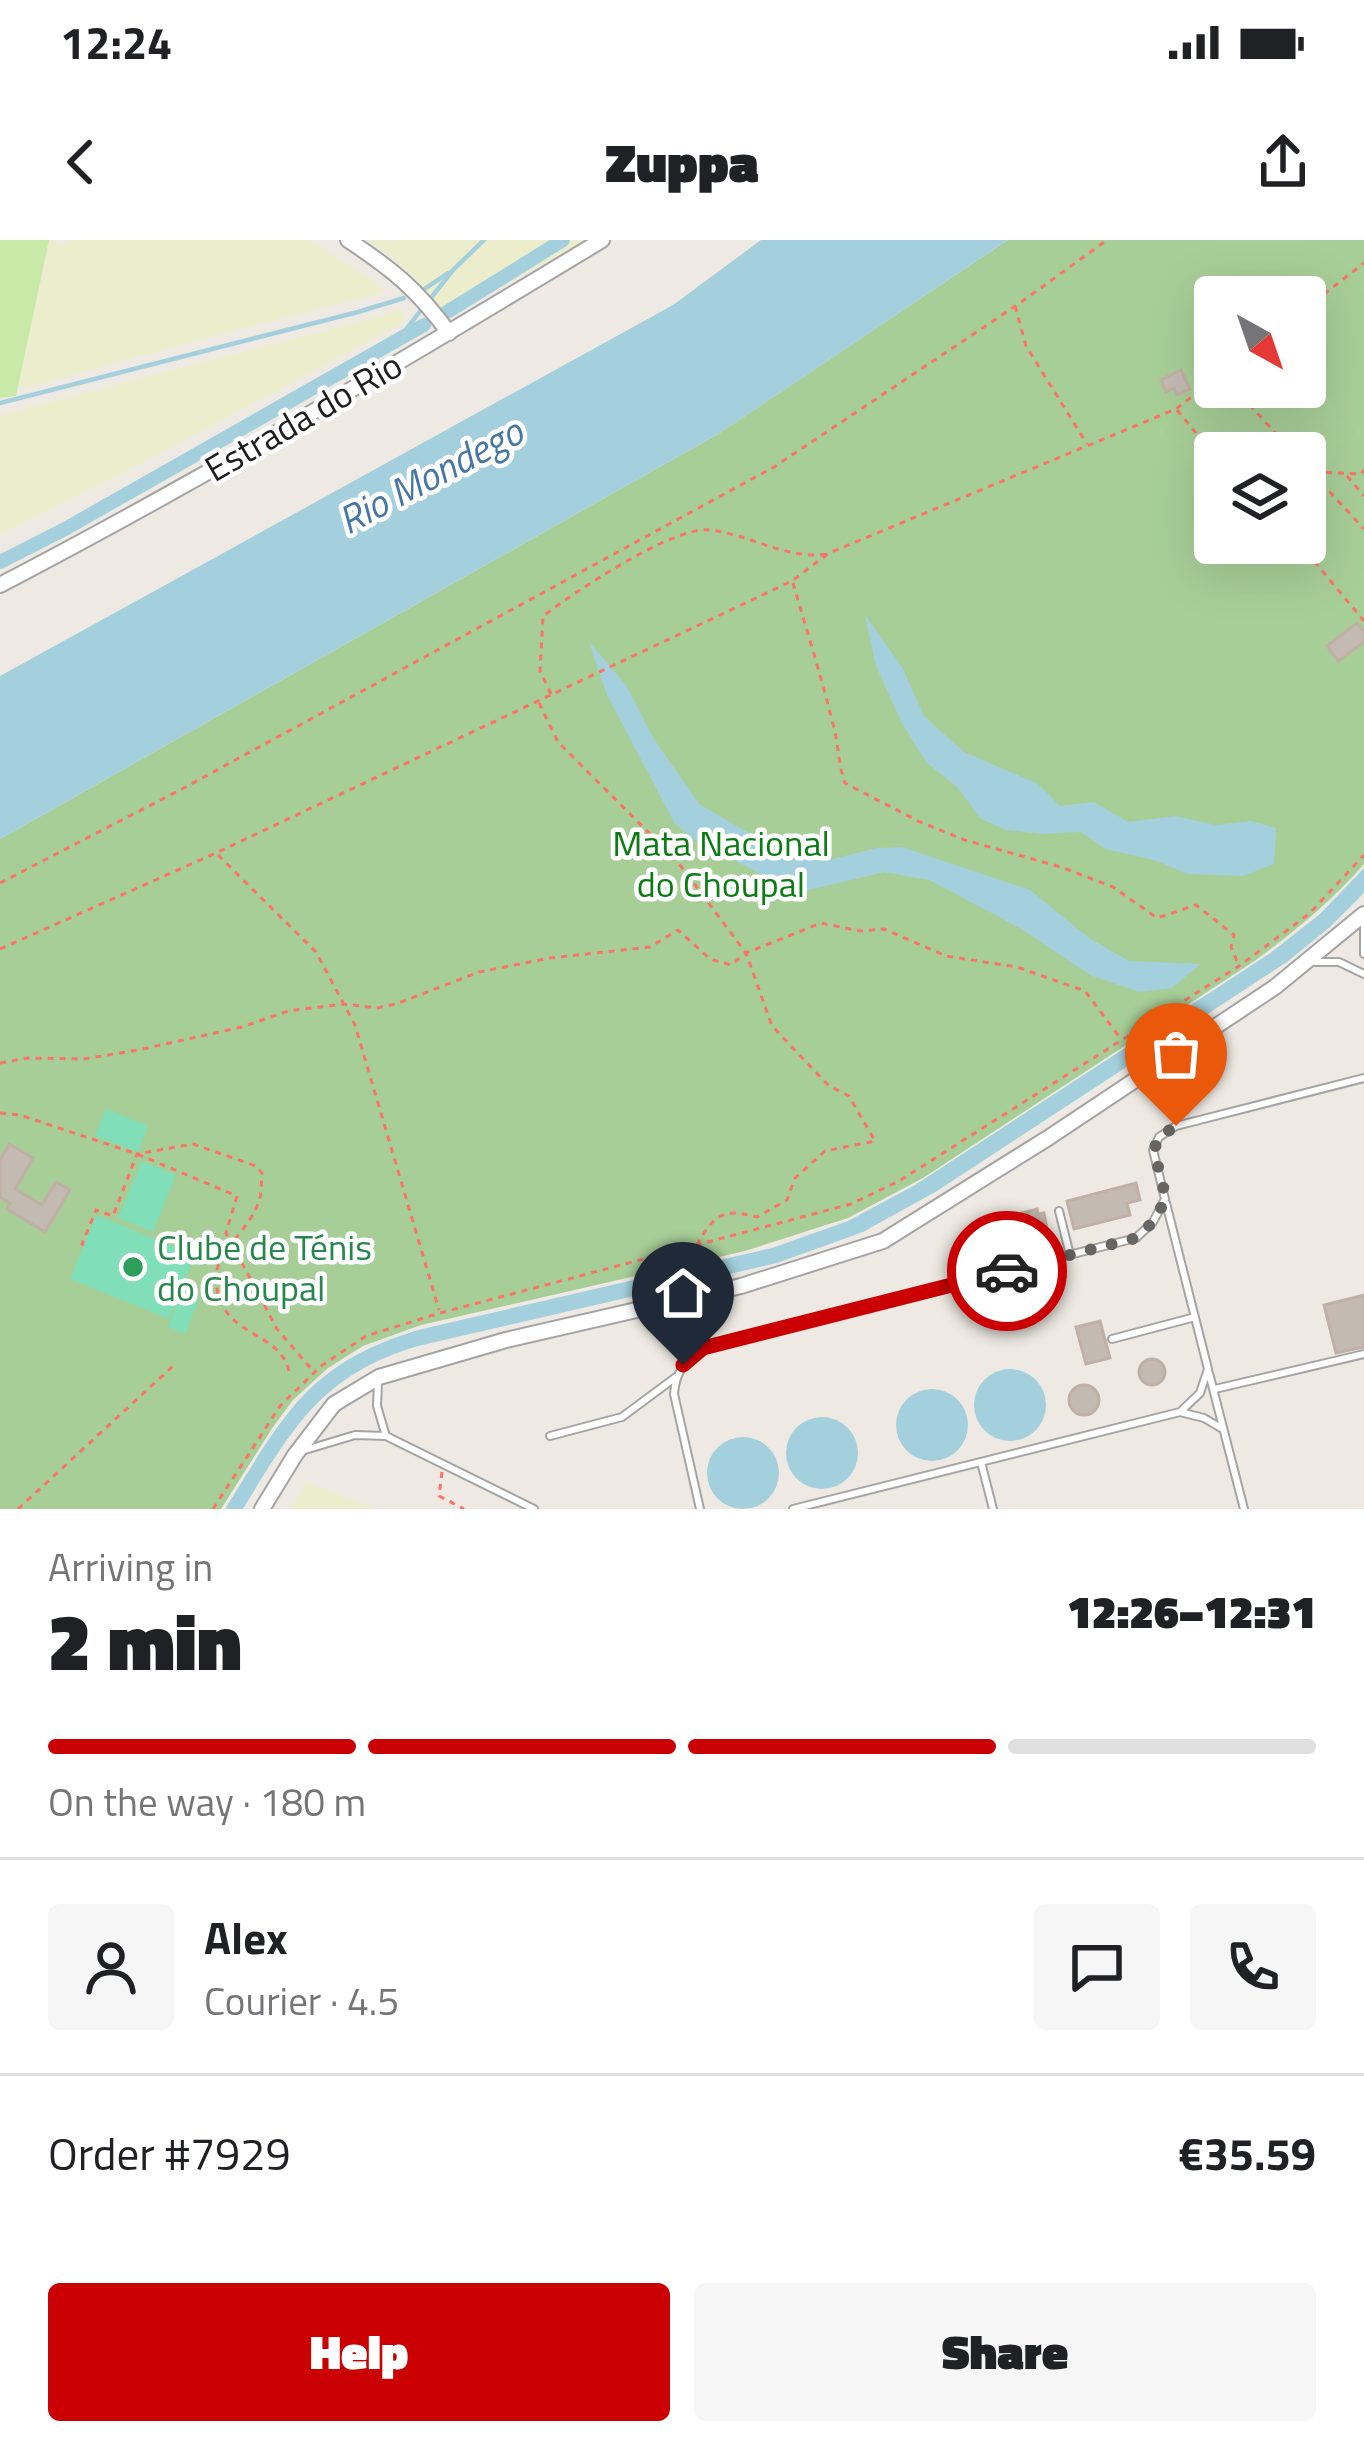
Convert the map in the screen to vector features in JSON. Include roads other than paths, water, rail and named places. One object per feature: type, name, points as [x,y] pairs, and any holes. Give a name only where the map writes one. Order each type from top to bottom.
[{"type":"street","points":[[348,240],[396,272],[428,303],[449,333]]},
{"type":"street","name":"Estrada do Rio","points":[[0,585],[102,532],[602,240]]},
{"type":"street","points":[[262,1509],[334,1404],[379,1377],[506,1340],[741,1286],[884,1241],[1275,987],[1364,914]]},
{"type":"lane","points":[[1364,925],[1364,954]]},
{"type":"lane","points":[[1306,962],[1339,962],[1364,974]]},
{"type":"lane","points":[[1244,1509],[1154,1150],[1159,1137],[1176,1126],[1364,1078]]},
{"type":"lane","points":[[550,1436],[622,1417],[676,1377],[703,1348],[1136,1238],[1153,1222],[1166,1199]]},
{"type":"lane","points":[[1059,1211],[1070,1255]]},
{"type":"lane","points":[[1006,1271],[997,1238],[1017,1233]]},
{"type":"lane","points":[[1112,1340],[1195,1317]]},
{"type":"lane","points":[[1215,1389],[1364,1354]]},
{"type":"lane","points":[[1180,1412],[1200,1393],[1208,1369]]},
{"type":"lane","points":[[379,1377],[377,1406],[386,1436]]},
{"type":"lane","points":[[676,1377],[674,1394],[700,1509]]},
{"type":"lane","points":[[794,1509],[1180,1412],[1224,1430]]},
{"type":"lane","points":[[295,1455],[355,1435],[386,1436],[534,1509]]},
{"type":"lane","points":[[981,1462],[993,1509]]},
{"type":"water","name":"Rio Mondego","points":[[761,240],[1008,240],[718,434],[0,839],[0,676],[673,305]]},
{"type":"water","points":[[865,615],[902,667],[924,716],[964,752],[1038,784],[1060,806],[1094,802],[1128,822],[1175,816],[1216,825],[1251,821],[1276,828],[1274,864],[1243,876],[1188,874],[1105,849],[1081,832],[1006,830],[981,819],[957,787],[926,762],[902,723],[876,666]]},
{"type":"water","points":[[589,642],[626,685],[654,739],[699,804],[790,857],[825,861],[902,847],[1030,890],[1089,938],[1129,961],[1200,964],[1172,988],[1139,992],[1090,975],[1020,928],[929,880],[884,872],[797,893],[694,839],[675,824],[607,695]]},
{"type":"water","points":[[1364,868],[1364,893],[1287,962],[937,1191],[863,1232],[777,1263],[418,1346],[385,1358],[333,1389],[295,1429],[243,1509],[225,1509],[283,1419],[325,1376],[351,1358],[422,1329],[772,1248],[848,1221],[915,1185],[1269,954],[1320,914]]},
{"type":"water","points":[[1010,1369],[1036,1379],[1046,1405],[1036,1431],[1010,1441],[984,1431],[974,1405],[984,1379]]},
{"type":"water","points":[[932,1389],[958,1399],[968,1425],[958,1451],[932,1461],[906,1451],[896,1425],[906,1399]]},
{"type":"water","points":[[822,1417],[848,1427],[858,1453],[848,1479],[822,1489],[796,1479],[786,1453],[796,1427]]},
{"type":"water","points":[[743,1437],[769,1447],[779,1473],[769,1499],[743,1509],[717,1499],[707,1473],[717,1447]]},
{"type":"waterway","points":[[430,299],[484,240]]},
{"type":"waterway","points":[[447,312],[563,240]]},
{"type":"waterway","points":[[423,290],[448,273]]},
{"type":"waterway","points":[[0,403],[404,298]]},
{"type":"waterway","points":[[398,340],[421,310]]},
{"type":"waterway","points":[[0,562],[424,325]]},
{"type":"place","name":"Clube de Ténis do Choupal","points":[[133,1267]]},
{"type":"park label","name":"Mata Nacional do Choupal","points":[[721,862]]}]
